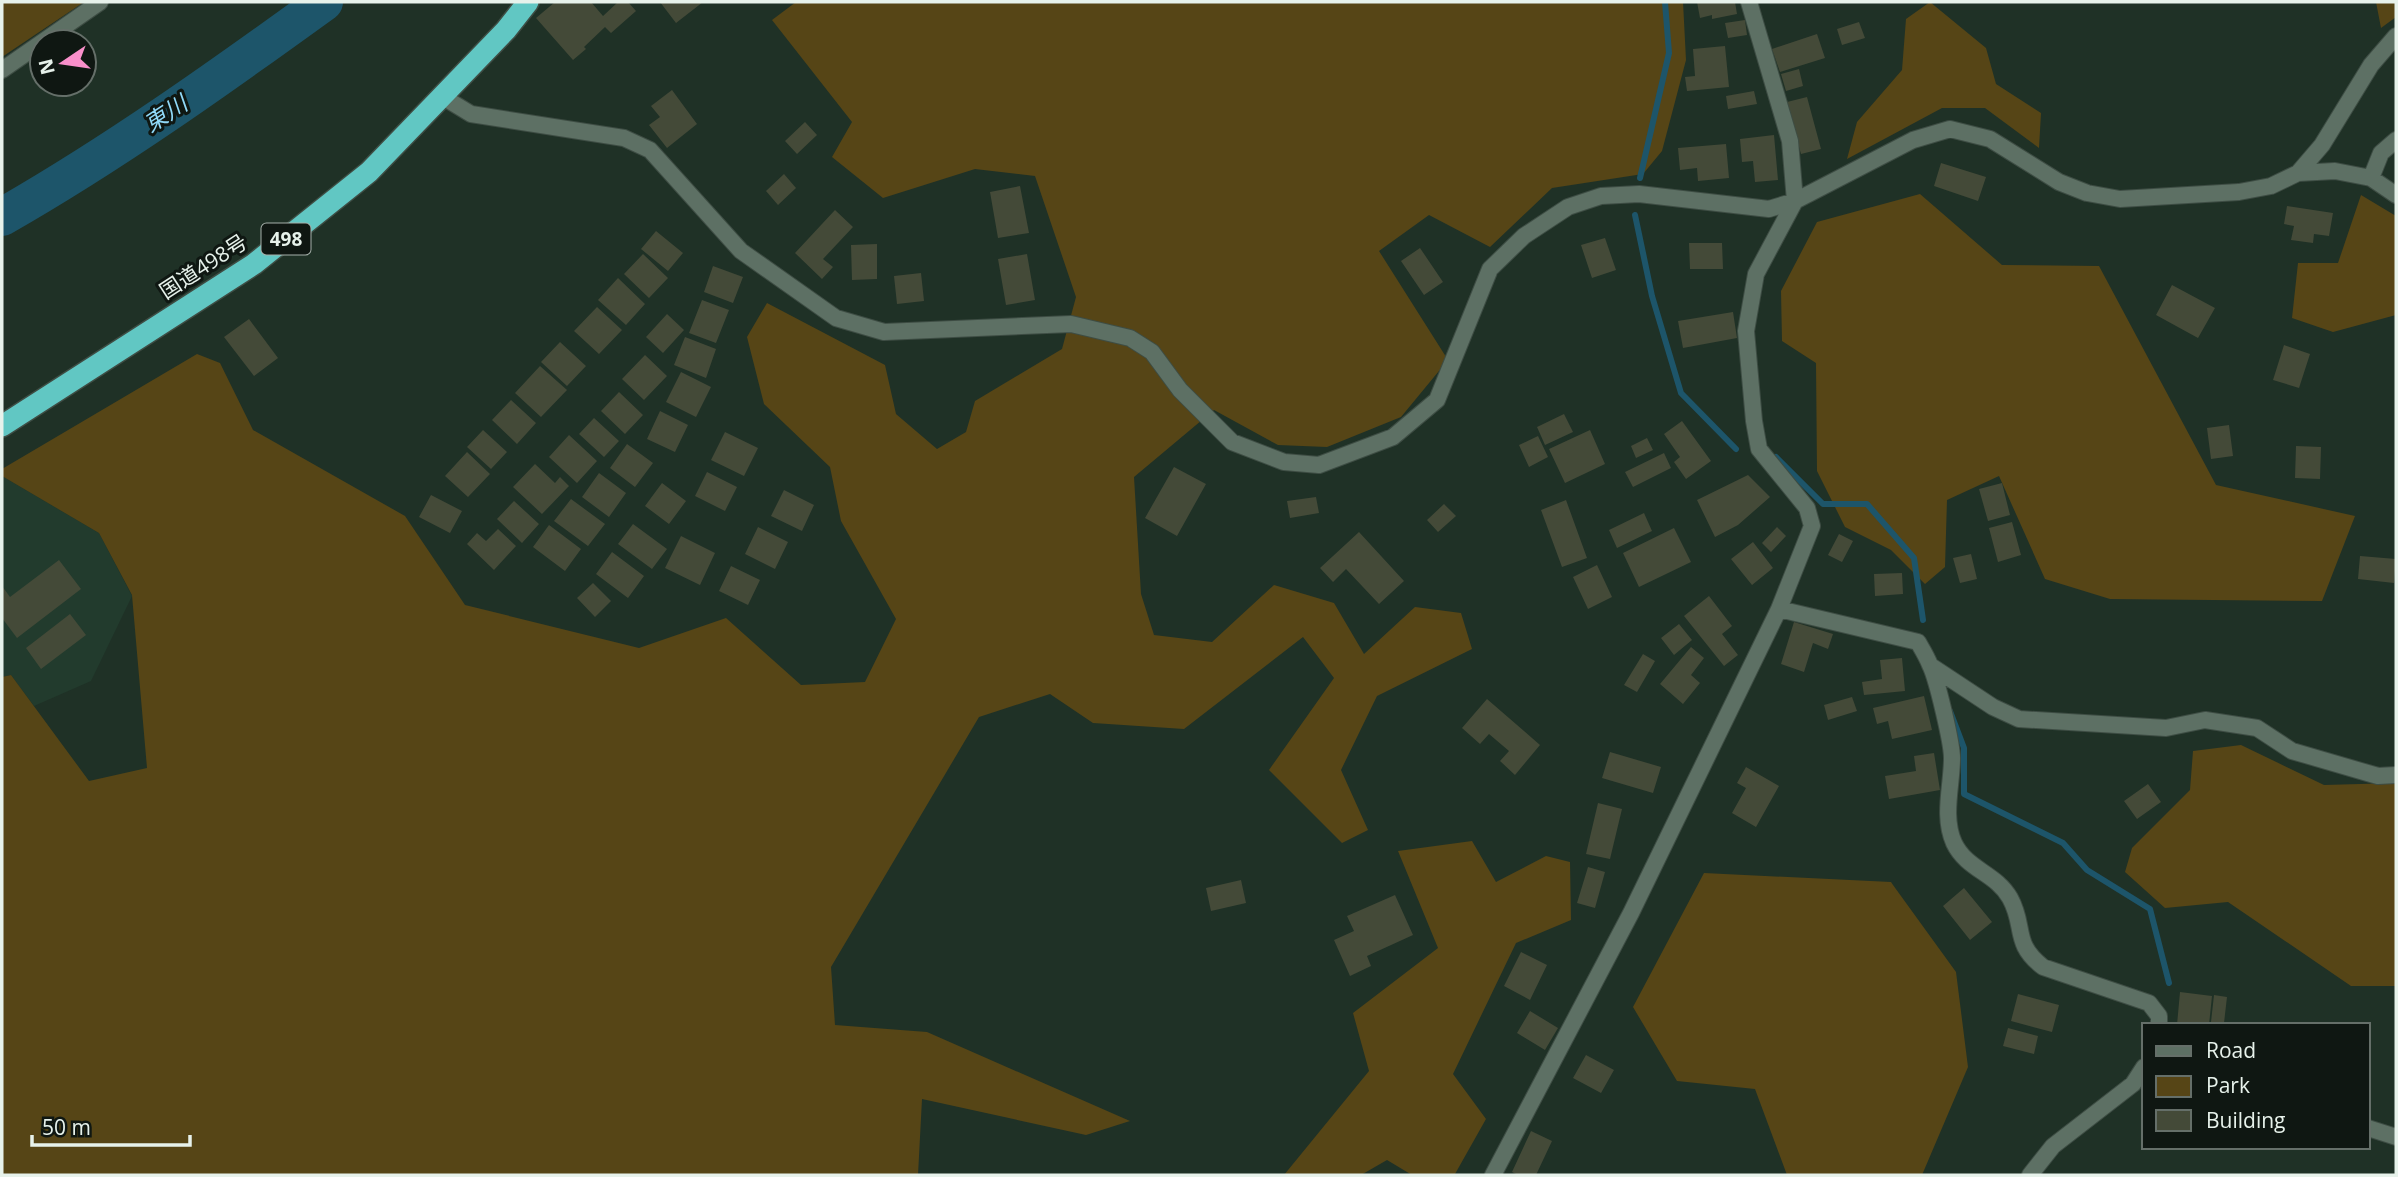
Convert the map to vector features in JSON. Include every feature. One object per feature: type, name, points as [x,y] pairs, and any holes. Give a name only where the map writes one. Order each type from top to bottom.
[{"type":"highway","name":"国道498号","points":[[2,426],[254,264],[369,172],[506,30],[528,2]]},
{"type":"street","points":[[2,70],[100,2]]},
{"type":"street","points":[[1493,1175],[1631,913],[1779,609],[1812,526],[1807,508],[1759,449],[1754,421],[1746,331],[1756,274],[1795,201],[1790,141],[1749,2]]},
{"type":"street","points":[[2298,173],[2322,145],[2371,65],[2396,36]]},
{"type":"street","points":[[443,97],[471,114],[624,138],[650,149],[741,251],[836,318],[884,332],[1071,324],[1130,338],[1152,352],[1180,390],[1232,442],[1284,462],[1319,465],[1393,437],[1437,400],[1490,270],[1524,236],[1568,208],[1601,196],[1639,194],[1769,209],[1795,201],[1913,140],[1950,129],[1990,139],[2059,182],[2087,193],[2120,199],[2239,192],[2271,186],[2298,173],[2335,171],[2371,178],[2396,195]]},
{"type":"street","points":[[2371,178],[2381,153],[2396,140]]},
{"type":"street","points":[[1779,609],[1917,642],[1931,666],[1952,757],[1948,807],[1953,841],[1965,861],[2004,886],[2016,909],[2021,942],[2028,956],[2043,967],[2150,1003],[2159,1016],[2160,1023]]},
{"type":"street","points":[[1931,666],[1993,707],[2019,719],[2166,728],[2206,720],[2257,728],[2291,751],[2378,776],[2396,775]]},
{"type":"street","points":[[2030,1175],[2053,1146],[2133,1084],[2142,1069]]},
{"type":"street","points":[[2370,1129],[2396,1137]]},
{"type":"shaded area","points":[[2,476],[99,533],[132,596],[91,681],[34,706],[11,675],[2,677]]},
{"type":"green space","points":[[2,2],[84,2],[45,28],[28,28],[28,40],[2,57]]},
{"type":"green space","points":[[796,2],[1683,2],[1686,60],[1662,151],[1643,174],[1552,188],[1490,247],[1429,215],[1379,251],[1448,360],[1401,417],[1327,447],[1278,445],[1214,410],[1134,477],[1141,594],[1154,635],[1212,642],[1274,585],[1334,603],[1364,654],[1415,607],[1461,613],[1472,649],[1377,696],[1341,770],[1368,830],[1342,843],[1269,770],[1334,678],[1303,637],[1184,729],[1093,723],[1050,694],[979,717],[831,967],[835,1025],[927,1032],[1130,1121],[1086,1135],[922,1099],[918,1175],[2,1175],[2,677],[11,675],[89,781],[147,768],[132,595],[99,533],[2,476],[2,469],[197,354],[220,363],[253,430],[405,516],[465,605],[639,648],[726,618],[801,685],[865,682],[896,619],[841,521],[830,467],[764,404],[747,337],[767,303],[885,365],[896,414],[937,449],[966,432],[975,401],[1062,349],[1076,297],[1035,176],[975,169],[883,198],[832,157],[852,122],[772,20]]},
{"type":"green space","points":[[1930,2],[1986,48],[1996,84],[2041,113],[2039,148],[1985,108],[1942,108],[1847,159],[1857,122],[1902,70],[1906,19]]},
{"type":"green space","points":[[2376,2],[2396,2],[2396,17],[2381,28]]},
{"type":"green space","points":[[1920,194],[2002,265],[2099,266],[2216,485],[2355,516],[2322,601],[2110,599],[2045,579],[1999,476],[1947,500],[1945,567],[1925,584],[1891,550],[1845,527],[1817,471],[1816,363],[1782,341],[1781,291],[1817,222]]},
{"type":"green space","points":[[2361,195],[2396,216],[2396,315],[2333,332],[2292,318],[2298,263],[2338,263]]},
{"type":"green space","points":[[2241,745],[2324,785],[2396,783],[2396,986],[2351,986],[2228,902],[2165,908],[2125,872],[2132,848],[2190,790],[2193,751]]},
{"type":"green space","points":[[1472,841],[1496,882],[1546,856],[1570,862],[1571,920],[1516,943],[1453,1074],[1486,1119],[1455,1174],[1412,1175],[1387,1160],[1361,1175],[1284,1175],[1369,1071],[1353,1013],[1438,948],[1398,851]]},
{"type":"green space","points":[[1704,873],[1891,882],[1956,972],[1968,1067],[1922,1175],[1787,1175],[1755,1089],[1677,1081],[1633,1007]]},
{"type":"building","points":[[555,2],[591,2],[603,16],[618,2],[628,2],[636,11],[611,33],[605,27],[573,60],[536,18]]},
{"type":"building","points":[[660,2],[703,2],[676,23]]},
{"type":"building","points":[[1697,2],[1735,2],[1737,14],[1712,19],[1712,15],[1700,18]]},
{"type":"building","points":[[1745,20],[1747,35],[1728,38],[1725,23]]},
{"type":"building","points":[[1859,22],[1865,38],[1842,45],[1837,29]]},
{"type":"building","points":[[1817,34],[1825,58],[1780,72],[1772,49]]},
{"type":"building","points":[[1725,46],[1729,87],[1687,91],[1685,77],[1695,76],[1693,49]]},
{"type":"building","points":[[1799,69],[1803,86],[1786,91],[1781,74]]},
{"type":"building","points":[[672,90],[697,124],[667,148],[649,125],[660,117],[651,106]]},
{"type":"building","points":[[1754,91],[1757,104],[1728,109],[1726,96]]},
{"type":"building","points":[[1807,97],[1821,149],[1801,154],[1787,102]]},
{"type":"building","points":[[805,122],[817,135],[797,154],[785,141]]},
{"type":"building","points":[[1774,135],[1778,180],[1755,182],[1753,161],[1742,162],[1740,139]]},
{"type":"building","points":[[1726,144],[1729,178],[1698,181],[1697,168],[1680,170],[1678,148]]},
{"type":"building","points":[[1941,163],[1986,177],[1978,201],[1934,186]]},
{"type":"building","points":[[784,174],[796,188],[778,205],[766,191]]},
{"type":"building","points":[[1020,186],[1029,233],[998,238],[990,192]]},
{"type":"building","points":[[2287,206],[2333,213],[2329,236],[2314,234],[2313,243],[2291,240],[2294,226],[2284,224]]},
{"type":"building","points":[[835,210],[853,227],[823,259],[833,267],[822,279],[795,253]]},
{"type":"building","points":[[656,231],[683,253],[668,271],[641,249]]},
{"type":"building","points":[[1605,238],[1616,270],[1592,278],[1581,245]]},
{"type":"building","points":[[1689,243],[1722,243],[1723,269],[1690,269]]},
{"type":"building","points":[[877,244],[877,279],[852,280],[851,245]]},
{"type":"building","points":[[1420,248],[1443,282],[1424,295],[1401,261]]},
{"type":"building","points":[[643,254],[668,278],[649,298],[624,274]]},
{"type":"building","points":[[1027,254],[1035,300],[1006,305],[998,259]]},
{"type":"building","points":[[713,266],[743,277],[733,303],[704,292]]},
{"type":"building","points":[[921,273],[924,301],[897,304],[894,276]]},
{"type":"building","points":[[618,278],[645,304],[626,325],[598,300]]},
{"type":"building","points":[[2172,285],[2215,308],[2198,338],[2156,315]]},
{"type":"building","points":[[702,300],[729,310],[716,343],[689,333]]},
{"type":"building","points":[[597,307],[622,330],[599,354],[574,331]]},
{"type":"building","points":[[1733,312],[1737,338],[1683,348],[1678,321]]},
{"type":"building","points":[[667,314],[684,330],[663,353],[646,337]]},
{"type":"building","points":[[249,319],[278,358],[254,376],[224,337]]},
{"type":"building","points":[[685,337],[716,349],[706,378],[674,365]]},
{"type":"building","points":[[560,342],[586,366],[567,386],[541,362]]},
{"type":"building","points":[[2284,345],[2310,354],[2299,388],[2273,380]]},
{"type":"building","points":[[645,355],[667,376],[644,400],[622,379]]},
{"type":"building","points":[[540,366],[567,390],[541,417],[515,393]]},
{"type":"building","points":[[681,372],[711,387],[696,417],[666,402]]},
{"type":"building","points":[[619,392],[643,415],[625,434],[601,411]]},
{"type":"building","points":[[511,400],[536,423],[517,444],[492,420]]},
{"type":"building","points":[[660,411],[688,425],[675,452],[647,439]]},
{"type":"building","points":[[1564,414],[1573,432],[1545,445],[1537,427]]},
{"type":"building","points":[[594,418],[619,441],[604,457],[579,434]]},
{"type":"building","points":[[1682,421],[1711,461],[1686,479],[1674,462],[1680,457],[1664,434]]},
{"type":"building","points":[[2229,425],[2233,456],[2211,459],[2207,428]]},
{"type":"building","points":[[483,430],[507,452],[491,469],[467,447]]},
{"type":"building","points":[[1590,430],[1605,464],[1565,483],[1549,449]]},
{"type":"building","points":[[725,432],[758,448],[744,476],[711,460]]},
{"type":"building","points":[[569,435],[597,461],[577,483],[549,457]]},
{"type":"building","points":[[1538,436],[1548,457],[1529,467],[1519,445]]},
{"type":"building","points":[[1647,438],[1653,450],[1636,458],[1631,446]]},
{"type":"building","points":[[627,444],[653,463],[635,487],[610,468]]},
{"type":"building","points":[[2296,446],[2321,447],[2320,479],[2295,478]]},
{"type":"building","points":[[467,452],[490,474],[468,497],[445,476]]},
{"type":"building","points":[[1664,453],[1671,468],[1633,487],[1625,472]]},
{"type":"building","points":[[535,464],[555,483],[560,477],[569,486],[542,514],[513,487]]},
{"type":"building","points":[[1174,467],[1206,484],[1177,536],[1145,518]]},
{"type":"building","points":[[707,472],[737,487],[725,511],[695,496]]},
{"type":"building","points":[[599,473],[626,493],[609,517],[582,497]]},
{"type":"building","points":[[1748,475],[1770,497],[1738,525],[1715,537],[1697,500]]},
{"type":"building","points":[[662,483],[686,501],[669,524],[645,506]]},
{"type":"building","points":[[2002,483],[2010,515],[1988,521],[1979,489]]},
{"type":"building","points":[[784,490],[814,505],[802,531],[771,516]]},
{"type":"building","points":[[431,495],[462,511],[450,533],[419,517]]},
{"type":"building","points":[[1316,497],[1319,513],[1290,518],[1287,501]]},
{"type":"building","points":[[571,499],[605,524],[588,546],[554,521]]},
{"type":"building","points":[[1566,500],[1587,558],[1562,567],[1541,510]]},
{"type":"building","points":[[514,501],[539,524],[522,543],[497,519]]},
{"type":"building","points":[[1444,504],[1456,516],[1438,532],[1427,520]]},
{"type":"building","points":[[1644,513],[1652,531],[1617,548],[1609,530]]},
{"type":"building","points":[[2012,522],[2021,555],[1998,562],[1989,528]]},
{"type":"building","points":[[633,524],[667,549],[652,569],[618,544]]},
{"type":"building","points":[[549,525],[581,549],[565,571],[533,547]]},
{"type":"building","points":[[758,527],[788,542],[775,569],[745,554]]},
{"type":"building","points":[[1777,527],[1786,536],[1771,552],[1762,543]]},
{"type":"building","points":[[1674,528],[1691,562],[1639,587],[1623,553]]},
{"type":"building","points":[[498,529],[516,546],[494,570],[467,544],[477,533],[486,541]]},
{"type":"building","points":[[1359,532],[1404,581],[1379,604],[1346,569],[1333,582],[1320,568]]},
{"type":"building","points":[[1839,534],[1853,541],[1842,562],[1828,555]]},
{"type":"building","points":[[681,536],[715,553],[700,585],[665,568]]},
{"type":"building","points":[[1753,542],[1773,568],[1752,585],[1731,559]]},
{"type":"building","points":[[612,552],[644,576],[628,598],[596,574]]},
{"type":"building","points":[[1971,554],[1977,579],[1960,583],[1953,558]]},
{"type":"building","points":[[2360,556],[2396,559],[2394,583],[2358,579]]},
{"type":"building","points":[[59,560],[81,589],[17,638],[2,618],[2,586],[10,597]]},
{"type":"building","points":[[1597,565],[1612,597],[1588,609],[1573,577]]},
{"type":"building","points":[[731,566],[760,580],[748,605],[719,591]]},
{"type":"building","points":[[1902,573],[1903,594],[1875,596],[1874,574]]},
{"type":"building","points":[[593,583],[611,601],[595,617],[577,598]]},
{"type":"building","points":[[1709,596],[1732,626],[1722,634],[1738,655],[1724,666],[1684,616]]},
{"type":"building","points":[[70,614],[86,635],[41,669],[26,648]]},
{"type":"building","points":[[1794,622],[1833,634],[1828,649],[1813,643],[1804,672],[1781,664]]},
{"type":"building","points":[[1679,624],[1692,640],[1674,655],[1661,638]]},
{"type":"building","points":[[1691,647],[1704,658],[1691,675],[1700,683],[1683,704],[1660,684]]},
{"type":"building","points":[[1643,654],[1655,661],[1637,692],[1624,685]]},
{"type":"building","points":[[1902,658],[1905,691],[1864,695],[1862,682],[1882,679],[1880,660]]},
{"type":"building","points":[[1924,696],[1932,730],[1892,739],[1888,721],[1877,724],[1873,708]]},
{"type":"building","points":[[1852,697],[1857,711],[1828,720],[1824,705]]},
{"type":"building","points":[[1487,699],[1540,745],[1515,775],[1500,761],[1509,751],[1489,734],[1480,744],[1462,728]]},
{"type":"building","points":[[1610,752],[1661,767],[1653,793],[1602,778]]},
{"type":"building","points":[[1934,753],[1940,790],[1889,799],[1885,776],[1916,771],[1914,756]]},
{"type":"building","points":[[1746,767],[1779,786],[1756,827],[1732,813],[1746,788],[1737,783]]},
{"type":"building","points":[[2148,784],[2161,802],[2137,819],[2124,801]]},
{"type":"building","points":[[1598,803],[1622,809],[1610,859],[1586,854]]},
{"type":"building","points":[[1588,867],[1605,872],[1595,908],[1577,903]]},
{"type":"building","points":[[1241,880],[1246,903],[1211,911],[1206,888]]},
{"type":"building","points":[[1964,888],[1992,922],[1970,940],[1943,906]]},
{"type":"building","points":[[1395,895],[1413,935],[1367,956],[1371,966],[1350,976],[1334,940],[1354,931],[1347,916]]},
{"type":"building","points":[[1521,952],[1547,965],[1530,1000],[1504,986]]},
{"type":"building","points":[[2180,992],[2212,996],[2209,1023],[2177,1023]]},
{"type":"building","points":[[2018,994],[2059,1005],[2052,1032],[2011,1021]]},
{"type":"building","points":[[2214,995],[2227,997],[2224,1023],[2211,1022]]},
{"type":"building","points":[[1530,1011],[1558,1028],[1545,1050],[1517,1033]]},
{"type":"building","points":[[2008,1028],[2038,1036],[2034,1054],[2003,1046]]},
{"type":"building","points":[[1586,1055],[1614,1070],[1601,1093],[1573,1078]]},
{"type":"building","points":[[1531,1131],[1552,1141],[1536,1175],[1518,1175],[1512,1172]]},
{"type":"waterway","name":"東川","points":[[2,217],[44,193],[206,87],[324,2]]},
{"type":"waterway","points":[[1640,178],[1669,53],[1665,2]]},
{"type":"waterway","points":[[1635,215],[1652,296],[1681,393],[1736,449]]},
{"type":"waterway","points":[[1776,457],[1823,504],[1867,504],[1914,558],[1923,620]]},
{"type":"waterway","points":[[1950,711],[1964,748],[1964,794],[2063,843],[2087,870],[2150,909],[2169,983]]}]
